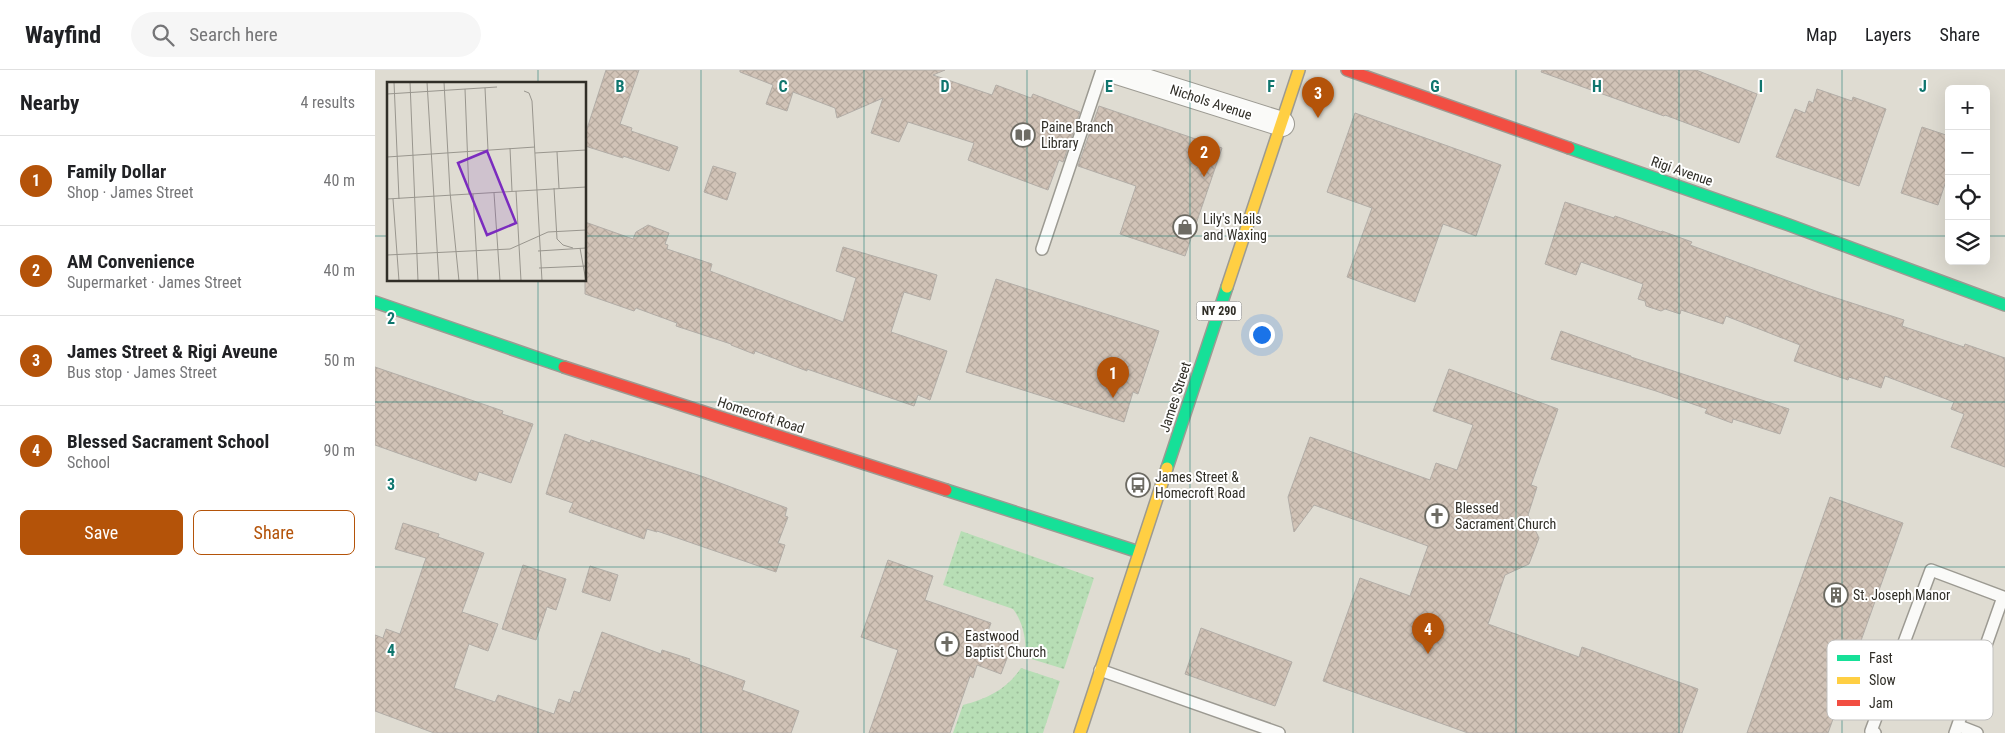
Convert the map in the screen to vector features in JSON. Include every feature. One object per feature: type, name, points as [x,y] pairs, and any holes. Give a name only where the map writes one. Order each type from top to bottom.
[{"type":"street","name":"Nichols Avenue","points":[[1111,70],[1281,124]]},
{"type":"street","name":"James Street","points":[[1080,733],[1299,70]]},
{"type":"street","name":"Rigi Avenue","points":[[1347,70],[1780,222],[2005,304]]},
{"type":"street","name":"Homecroft Road","points":[[375,302],[550,363],[1139,552]]},
{"type":"lane","points":[[1042,249],[1102,70]]},
{"type":"lane","points":[[1905,640],[1931,570],[2003,597],[1988,640]]},
{"type":"lane","points":[[1100,670],[1279,733]]},
{"type":"lane","points":[[1875,720],[1871,731],[1875,733]]},
{"type":"lane","points":[[1957,730],[1977,733]]},
{"type":"green space","points":[[961,531],[1094,578],[1064,669],[1025,657],[1023,632],[1013,609],[943,585]]},
{"type":"green space","points":[[1021,668],[1060,681],[1043,733],[953,733],[963,705],[980,700],[996,692],[1009,682]]},
{"type":"building","points":[[606,70],[639,70],[620,124],[632,128],[631,131],[678,147],[669,171],[586,146],[586,132]]},
{"type":"building","points":[[740,70],[945,70],[933,75],[992,95],[996,85],[1031,98],[1033,94],[1080,112],[1063,162],[1059,160],[1048,190],[968,160],[974,143],[908,122],[899,142],[871,133],[883,98],[837,118],[835,108],[793,92],[787,111],[766,104],[773,85],[740,72]]},
{"type":"building","points":[[1542,70],[1696,70],[1757,94],[1739,143],[1541,72]]},
{"type":"building","points":[[1817,89],[1852,101],[1853,97],[1886,109],[1859,186],[1776,157],[1795,109],[1805,113],[1809,101],[1813,103]]},
{"type":"building","points":[[1099,106],[1222,148],[1185,256],[1120,234],[1136,186],[1078,166]]},
{"type":"building","points":[[1355,113],[1501,165],[1476,236],[1443,224],[1415,302],[1347,277],[1372,208],[1327,192]]},
{"type":"building","points":[[1922,127],[1945,135],[1945,184],[1938,205],[1901,193]]},
{"type":"building","points":[[713,166],[736,173],[727,200],[704,192]]},
{"type":"building","points":[[1565,202],[1662,231],[1692,242],[1690,245],[1821,293],[1904,320],[1902,326],[1964,347],[1965,344],[2005,358],[2005,467],[1951,447],[1964,414],[1951,409],[1954,402],[1885,376],[1881,388],[1849,377],[1848,380],[1794,361],[1800,345],[1726,316],[1723,324],[1681,310],[1680,314],[1646,306],[1645,301],[1638,299],[1643,284],[1581,262],[1576,275],[1545,264]]},
{"type":"building","points":[[586,222],[633,239],[636,232],[648,225],[669,233],[665,244],[668,245],[667,249],[712,264],[710,271],[843,322],[856,278],[836,271],[843,247],[937,275],[930,300],[904,292],[891,332],[947,351],[930,400],[918,395],[914,406],[807,369],[807,371],[755,351],[754,354],[731,344],[676,326],[677,323],[636,308],[634,311],[585,294]]},
{"type":"building","points":[[996,279],[1159,331],[1138,394],[1133,392],[1124,422],[966,372]]},
{"type":"building","points":[[1561,331],[1631,357],[1789,409],[1780,434],[1733,419],[1732,423],[1705,413],[1707,409],[1656,391],[1551,359]]},
{"type":"building","points":[[375,367],[503,411],[502,414],[533,424],[511,483],[479,472],[476,481],[375,445]]},
{"type":"building","points":[[1449,369],[1558,409],[1531,485],[1537,487],[1528,515],[1539,538],[1529,564],[1505,575],[1488,624],[1579,657],[1582,647],[1698,689],[1682,733],[1468,733],[1323,681],[1360,578],[1410,596],[1428,546],[1314,505],[1294,532],[1288,497],[1310,437],[1430,480],[1436,463],[1457,470],[1473,425],[1433,411]]},
{"type":"building","points":[[565,434],[590,443],[591,440],[704,477],[787,508],[785,516],[788,517],[778,543],[785,545],[776,572],[657,531],[647,529],[644,539],[569,512],[573,503],[546,494]]},
{"type":"building","name":"St. Joseph Manor","points":[[1830,497],[1903,523],[1861,640],[1827,640],[1827,720],[1833,720],[1828,733],[1747,733]]},
{"type":"building","points":[[403,523],[439,534],[438,537],[484,553],[462,612],[498,624],[488,651],[469,644],[454,688],[495,702],[498,695],[554,714],[559,699],[570,703],[574,691],[580,693],[602,632],[661,654],[662,650],[690,659],[689,661],[745,681],[742,690],[799,711],[791,733],[434,733],[375,711],[375,635],[383,638],[386,629],[400,634],[426,558],[395,549]]},
{"type":"building","name":"Eastwood Baptist Church","points":[[888,560],[933,576],[925,600],[991,623],[988,631],[1014,640],[1001,674],[977,665],[973,678],[970,676],[950,733],[869,733],[898,650],[861,637]]},
{"type":"building","points":[[523,565],[566,579],[556,610],[547,607],[536,640],[502,629]]},
{"type":"building","points":[[590,566],[618,575],[610,601],[582,592]]},
{"type":"building","points":[[1201,628],[1292,662],[1275,706],[1185,674]]},
{"type":"traffic: fast","points":[[1569,148],[1789,225],[2005,305]]},
{"type":"traffic: fast","points":[[1167,468],[1227,287]]},
{"type":"traffic: fast","points":[[375,302],[564,367]]},
{"type":"traffic: fast","points":[[946,490],[1139,552]]},
{"type":"traffic: slow","points":[[1227,287],[1299,70]]},
{"type":"traffic: slow","points":[[1080,733],[1167,468]]},
{"type":"traffic: jam","points":[[1347,70],[1569,148]]},
{"type":"traffic: jam","points":[[564,367],[946,490]]},
{"type":"place","name":"James Street & Rigi Aveune","points":[[1318,118]]},
{"type":"place","name":"Paine Branch Library","points":[[1023,135]]},
{"type":"place","name":"AM Convenience","points":[[1204,177]]},
{"type":"place","name":"Lily's Nails and Waxing","points":[[1185,227]]},
{"type":"place","name":"Family Dollar","points":[[1113,398]]},
{"type":"place","name":"James Street & Homecroft Road","points":[[1138,485]]},
{"type":"place","name":"Blessed Sacrament Church","points":[[1437,516]]},
{"type":"place","name":"St. Joseph Manor","points":[[1836,595]]},
{"type":"place","name":"Eastwood Baptist Church","points":[[947,644]]},
{"type":"place","name":"Blessed Sacrament School","points":[[1428,654]]}]
